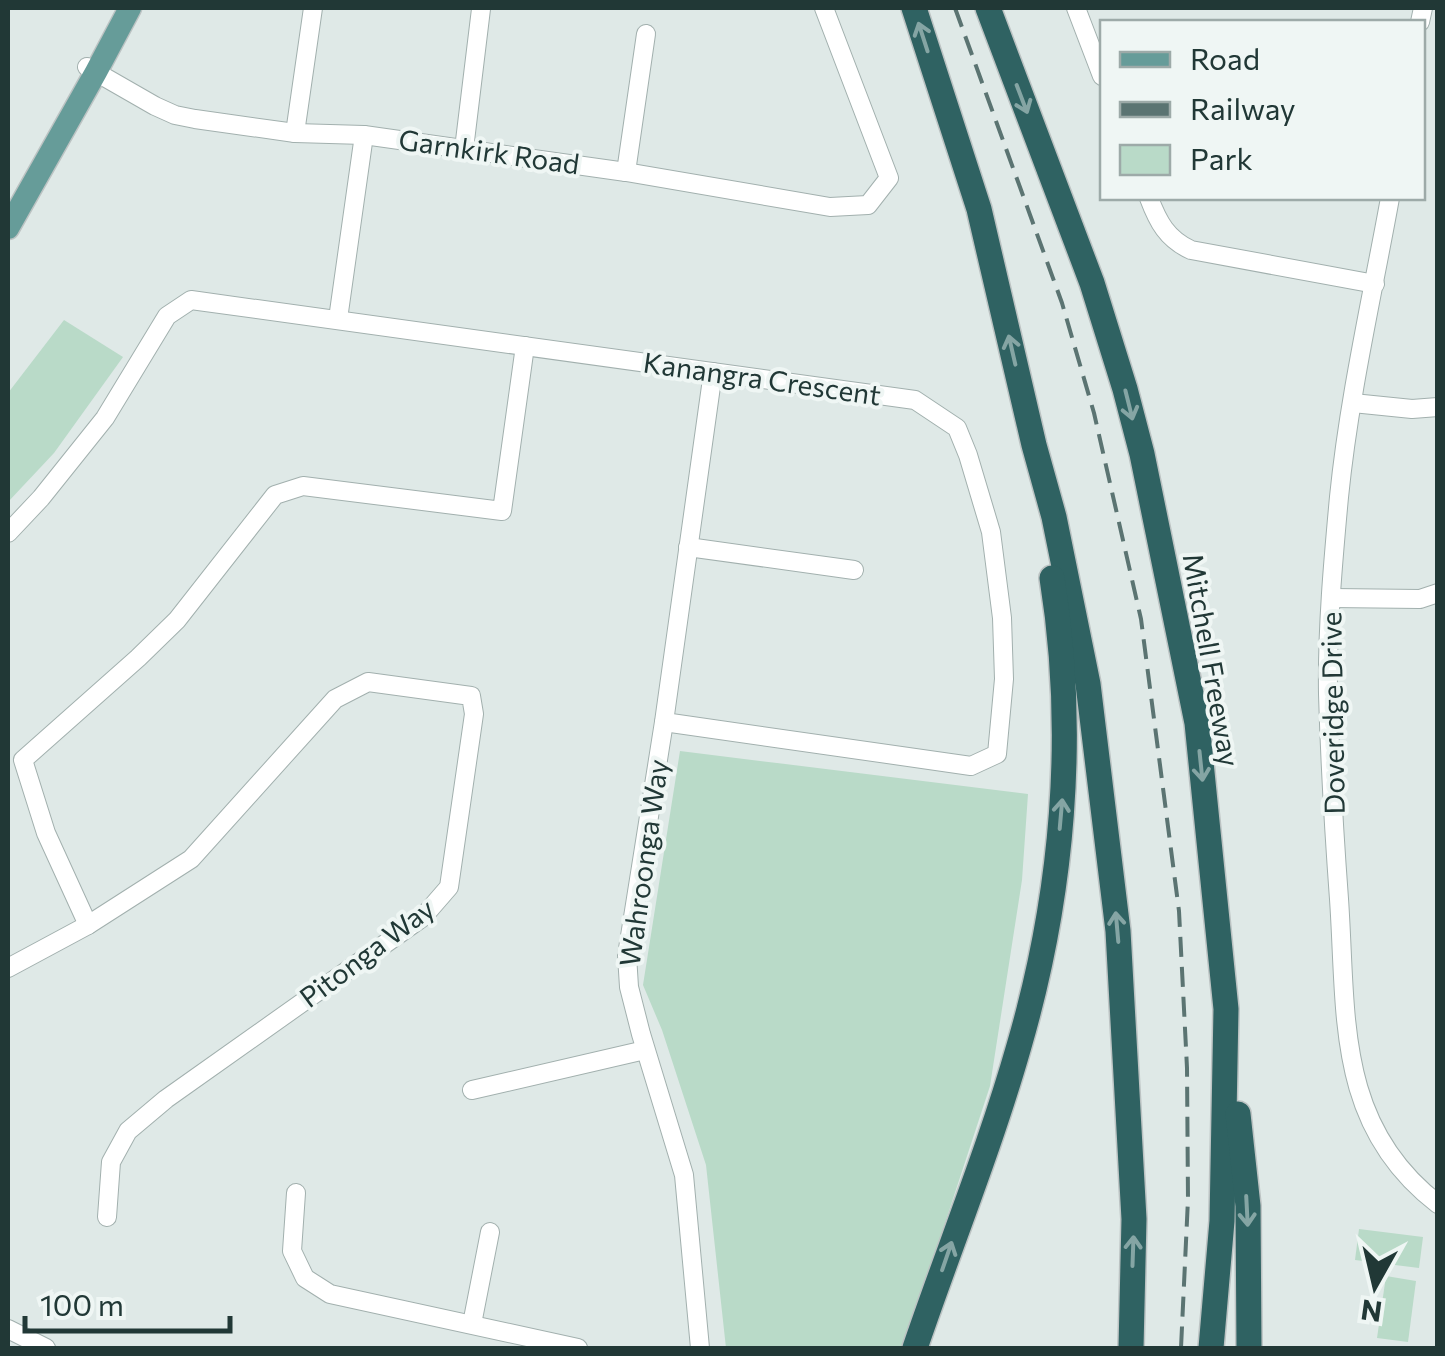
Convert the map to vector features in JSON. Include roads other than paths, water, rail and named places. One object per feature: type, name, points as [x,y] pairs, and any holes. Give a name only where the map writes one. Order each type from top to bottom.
[{"type":"highway","points":[[914,8],[979,209],[1054,517],[1088,684],[1118,931],[1134,1219],[1130,1348]]},
{"type":"highway","name":"Mitchell Freeway","points":[[988,8],[1092,284],[1125,389],[1197,722],[1226,1009],[1222,1221],[1211,1348]]},
{"type":"highway","points":[[915,1348],[1019,1047],[1056,878],[1063,798],[1063,694],[1056,603],[1034,445]]},
{"type":"highway","points":[[1226,1009],[1248,1206],[1249,1348]]},
{"type":"main road","points":[[8,228],[92,69],[118,8]]},
{"type":"main road","points":[[8,203],[130,8]]},
{"type":"street","points":[[295,133],[313,8]]},
{"type":"street","points":[[464,149],[481,8]]},
{"type":"street","name":"Garnkirk Road","points":[[92,69],[175,115],[295,133],[364,135],[464,149],[830,207],[868,205],[889,178],[824,8]]},
{"type":"street","points":[[1076,8],[1100,71]]},
{"type":"street","points":[[626,172],[646,34]]},
{"type":"street","points":[[338,320],[364,135]]},
{"type":"street","points":[[1149,200],[1162,228],[1175,242],[1200,253],[1375,284]]},
{"type":"street","name":"Doveridge Drive","points":[[1390,200],[1339,495],[1328,692],[1352,1068],[1361,1101],[1384,1146],[1416,1186],[1438,1204]]},
{"type":"street","name":"Kanangra Crescent","points":[[8,533],[105,418],[167,316],[191,300],[915,400],[957,428],[991,532],[1002,618],[1004,679],[997,754],[971,766],[664,722]]},
{"type":"street","points":[[88,925],[46,834],[23,760],[177,620],[275,495],[303,486],[502,511],[526,346]]},
{"type":"street","name":"Wahroonga Way","points":[[700,1348],[684,1175],[645,1050],[629,987],[627,955],[713,372]]},
{"type":"street","points":[[1353,403],[1412,409],[1438,407]]},
{"type":"street","points":[[688,547],[854,570]]},
{"type":"street","points":[[1332,598],[1420,599],[1438,593]]},
{"type":"street","name":"Pitonga Way","points":[[8,968],[88,925],[191,859],[336,699],[368,682],[471,696],[474,714],[450,887],[423,916],[166,1099],[128,1131],[112,1162],[107,1217]]},
{"type":"street","points":[[472,1090],[645,1050]]},
{"type":"street","points":[[296,1193],[292,1252],[305,1278],[330,1294],[578,1348]]},
{"type":"street","points":[[472,1324],[490,1232]]},
{"type":"street","points":[[8,1329],[46,1348]]},
{"type":"railway","points":[[955,8],[1062,303],[1094,413],[1141,619],[1179,911],[1187,1068],[1188,1199],[1181,1348]]}]
